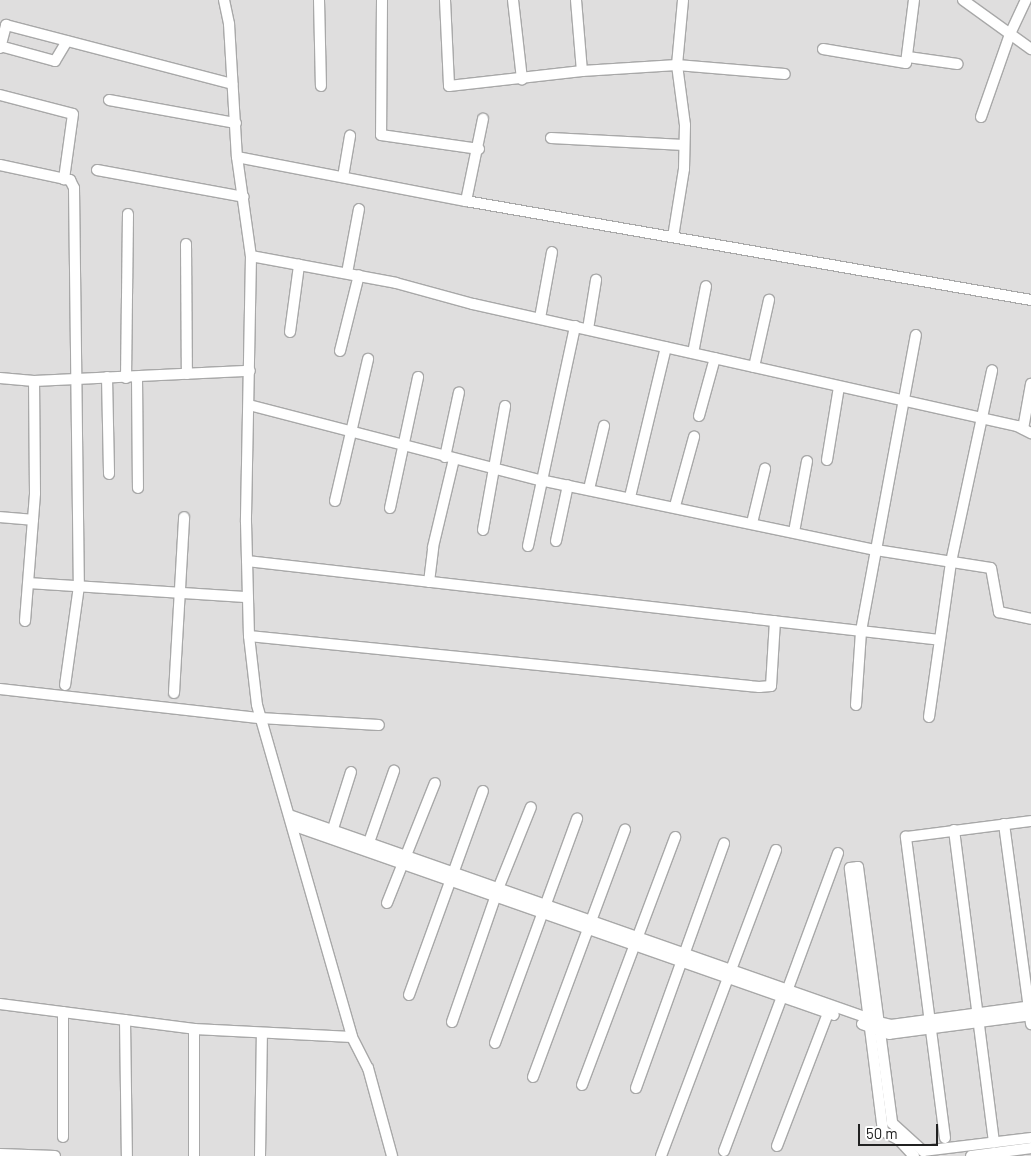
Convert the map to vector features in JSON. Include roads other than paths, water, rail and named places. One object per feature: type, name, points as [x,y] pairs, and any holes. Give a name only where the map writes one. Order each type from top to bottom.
[{"type":"street","points":[[224,0],[236,123],[237,157],[251,256],[247,561],[249,636],[260,718],[352,1036],[368,1068],[392,1156]]},
{"type":"street","points":[[319,0],[321,86]]},
{"type":"street","points":[[382,0],[381,135],[479,149]]},
{"type":"street","points":[[445,0],[449,86],[582,71],[677,65],[785,74]]},
{"type":"street","points":[[513,0],[522,79]]},
{"type":"street","points":[[576,0],[582,71]]},
{"type":"street","points":[[674,237],[681,204],[685,125],[677,65],[683,0]]},
{"type":"street","points":[[823,49],[906,63],[914,0]]},
{"type":"street","points":[[963,0],[1031,49]]},
{"type":"street","points":[[981,117],[1010,34],[1026,0]]},
{"type":"street","points":[[67,41],[55,61],[0,47],[2,33],[6,25],[232,84]]},
{"type":"street","points":[[908,57],[958,64]]},
{"type":"street","points":[[0,95],[73,114],[64,179]]},
{"type":"street","points":[[109,100],[236,123]]},
{"type":"street","points":[[466,201],[479,149],[483,118]]},
{"type":"street","points":[[343,177],[350,136]]},
{"type":"street","points":[[551,138],[684,145]]},
{"type":"street","points":[[237,157],[466,201],[1031,300]]},
{"type":"street","points":[[0,164],[64,179],[74,188],[78,378],[79,586],[65,685]]},
{"type":"street","points":[[97,170],[244,198]]},
{"type":"street","points":[[347,273],[359,209]]},
{"type":"street","points":[[126,378],[128,214]]},
{"type":"street","points":[[186,244],[187,374]]},
{"type":"street","points":[[540,318],[552,252]]},
{"type":"street","points":[[251,256],[360,275],[983,419],[1027,431],[1031,384]]},
{"type":"street","points":[[290,332],[299,265]]},
{"type":"street","points":[[340,351],[360,275]]},
{"type":"street","points":[[588,329],[596,280]]},
{"type":"street","points":[[693,353],[706,286]]},
{"type":"street","points":[[754,367],[769,300]]},
{"type":"street","points":[[528,546],[540,480],[575,326]]},
{"type":"street","points":[[856,705],[862,631],[916,335]]},
{"type":"street","points":[[630,497],[666,347]]},
{"type":"street","points":[[700,416],[715,358]]},
{"type":"street","points":[[335,501],[368,359]]},
{"type":"street","points":[[929,718],[951,562],[992,370]]},
{"type":"street","points":[[0,378],[34,381],[250,371]]},
{"type":"street","points":[[137,377],[138,488]]},
{"type":"street","points":[[390,508],[401,446],[418,377]]},
{"type":"street","points":[[107,378],[109,474]]},
{"type":"street","points":[[25,621],[33,520],[34,381]]},
{"type":"street","points":[[827,460],[839,387]]},
{"type":"street","points":[[429,582],[433,547],[459,392]]},
{"type":"street","points":[[249,405],[401,446],[540,480],[752,522],[876,550],[991,568],[999,612],[1031,619]]},
{"type":"street","points":[[483,530],[505,406]]},
{"type":"street","points":[[589,489],[604,426]]},
{"type":"street","points":[[675,506],[694,437]]},
{"type":"street","points":[[794,532],[807,461]]},
{"type":"street","points":[[752,522],[765,469]]},
{"type":"street","points":[[556,541],[568,485]]},
{"type":"street","points":[[0,517],[33,520]]},
{"type":"street","points":[[174,693],[184,517]]},
{"type":"street","points":[[247,561],[940,640]]},
{"type":"street","points":[[29,584],[248,597]]},
{"type":"street","points":[[249,636],[759,687],[771,686],[775,621]]},
{"type":"street","points":[[0,689],[260,718],[379,725]]},
{"type":"street","points":[[367,847],[394,771]]},
{"type":"street","points":[[331,835],[350,772]]},
{"type":"street","points":[[387,904],[435,783]]},
{"type":"street","points":[[408,996],[450,876],[483,791]]},
{"type":"street","points":[[452,1022],[497,893],[531,807]]},
{"type":"street","points":[[290,820],[868,1023]]},
{"type":"street","points":[[495,1043],[577,820]]},
{"type":"street","points":[[945,1138],[906,837],[1031,820]]},
{"type":"street","points":[[784,994],[828,1013],[880,1026],[929,1024],[1030,1013],[1004,824]]},
{"type":"street","points":[[533,1077],[625,830]]},
{"type":"street","points":[[954,830],[994,1142]]},
{"type":"street","points":[[582,1085],[675,837]]},
{"type":"street","points":[[636,1088],[724,843]]},
{"type":"street","points":[[661,1156],[731,975],[776,850]]},
{"type":"street","points":[[724,1151],[838,853]]},
{"type":"street","points":[[914,1156],[899,1140],[883,1131],[850,868],[858,867],[892,1123],[923,1151],[1031,1138]]},
{"type":"street","points":[[0,1004],[194,1029],[352,1036]]},
{"type":"street","points":[[63,1012],[63,1137]]},
{"type":"street","points":[[777,1146],[828,1013]]},
{"type":"street","points":[[125,1020],[128,1156]]},
{"type":"street","points":[[194,1029],[194,1156]]},
{"type":"street","points":[[260,1156],[262,1033]]},
{"type":"street","points":[[971,1156],[1031,1148]]},
{"type":"street","points":[[0,1154],[55,1156]]}]
